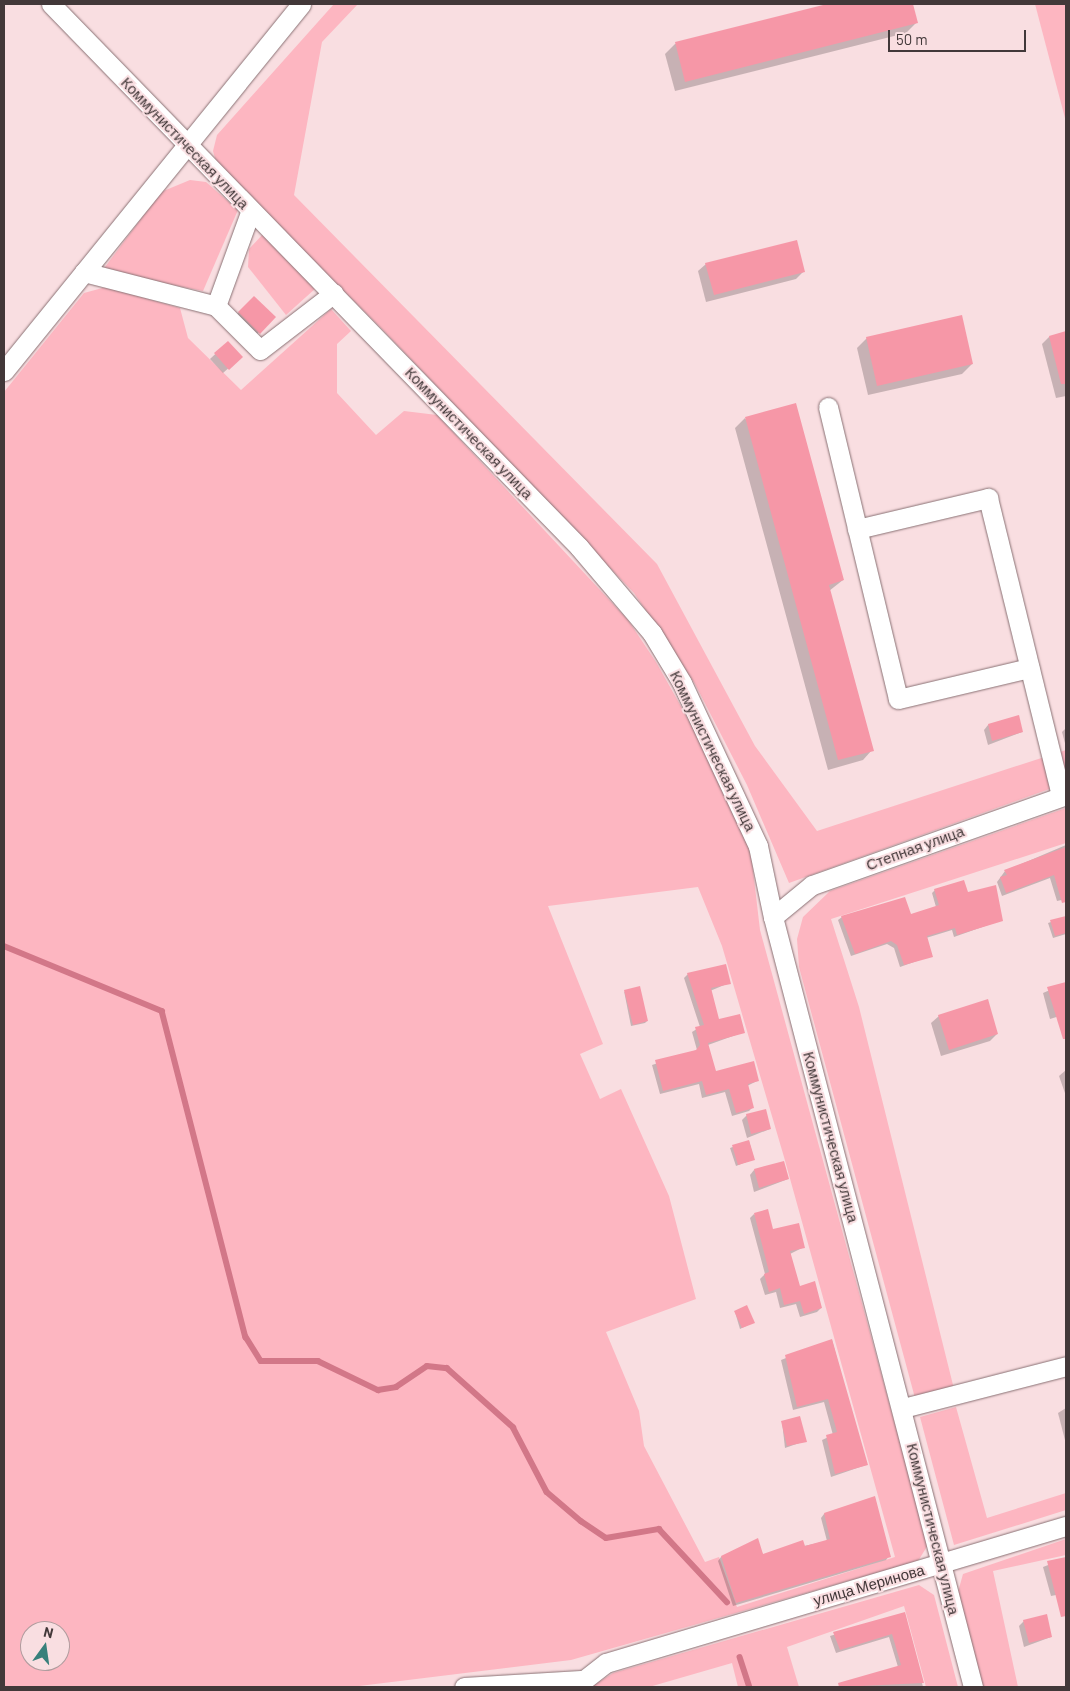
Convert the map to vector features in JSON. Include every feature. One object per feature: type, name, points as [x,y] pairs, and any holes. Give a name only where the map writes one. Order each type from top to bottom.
[{"type":"street","name":"Коммунистическая улица","points":[[51,4],[186,146],[334,292],[579,547],[652,633],[682,682],[758,846],[773,917],[903,1408],[941,1564],[974,1687]]},
{"type":"street","points":[[4,371],[301,4]]},
{"type":"street","points":[[216,306],[251,210]]},
{"type":"street","points":[[84,272],[216,306],[260,350],[334,292]]},
{"type":"street","points":[[828,407],[898,699],[1029,668]]},
{"type":"street","points":[[857,529],[988,498],[1029,668],[1064,795]]},
{"type":"street","name":"Степная улица","points":[[773,917],[812,885],[1064,795]]},
{"type":"street","points":[[903,1408],[1066,1366]]},
{"type":"street","name":"улица Меринова","points":[[578,1683],[606,1663],[1066,1526]]},
{"type":"street","points":[[464,1687],[578,1683]]},
{"type":"shaded area","points":[[334,4],[358,4],[322,42],[294,195],[657,564],[755,746],[817,831],[1066,750],[1066,783],[789,883],[747,785],[695,684],[634,593],[382,329],[217,165],[213,151],[217,135]]},
{"type":"shaded area","points":[[1035,4],[1066,4],[1066,122]]},
{"type":"shaded area","points":[[190,180],[206,182],[238,210],[203,291],[102,271],[161,192]]},
{"type":"shaded area","points":[[263,234],[316,288],[286,315],[248,267],[249,249]]},
{"type":"shaded area","points":[[106,287],[180,308],[188,338],[241,390],[331,309],[351,331],[337,344],[337,393],[376,435],[404,411],[437,415],[628,620],[656,662],[709,756],[751,853],[760,930],[928,1545],[918,1561],[571,1660],[351,1687],[4,1687],[4,392],[84,293]],"holes":[[[698,887],[722,946],[784,1157],[895,1557],[737,1607],[719,1557],[705,1562],[644,1446],[639,1411],[606,1332],[696,1299],[669,1196],[621,1089],[600,1099],[580,1054],[603,1044],[548,906]]]},
{"type":"shaded area","points":[[1066,808],[1066,843],[831,919],[859,1007],[954,1389],[915,1398],[799,967],[797,939],[803,917],[830,891]]},
{"type":"shaded area","points":[[956,1407],[987,1518],[1066,1493],[1066,1510],[954,1545],[920,1417]]},
{"type":"shaded area","points":[[1066,1539],[1066,1555],[993,1571],[1018,1687],[981,1687],[958,1592],[963,1574]]},
{"type":"shaded area","points":[[919,1585],[934,1595],[958,1687],[926,1687],[904,1606],[787,1647],[799,1687],[738,1687],[732,1663],[649,1687],[591,1687],[613,1673]]},
{"type":"building","points":[[827,4],[913,4],[918,23],[685,82],[675,42]]},
{"type":"building","points":[[797,240],[805,272],[714,295],[705,263]]},
{"type":"building","points":[[254,296],[276,317],[260,334],[238,312]]},
{"type":"building","points":[[962,315],[973,364],[877,386],[866,337]]},
{"type":"building","points":[[1066,331],[1066,384],[1061,384],[1049,336]]},
{"type":"building","points":[[228,341],[243,357],[229,370],[214,353]]},
{"type":"building","points":[[796,403],[844,580],[829,585],[874,751],[838,760],[745,417]]},
{"type":"building","points":[[1019,715],[1023,732],[992,741],[988,724]]},
{"type":"building","points":[[1066,847],[1066,902],[1062,903],[1054,875],[1006,893],[1000,877],[1007,875],[1004,870]]},
{"type":"building","points":[[964,880],[968,892],[996,885],[1003,921],[957,935],[955,928],[927,936],[933,957],[904,965],[897,945],[891,941],[855,954],[841,916],[905,897],[911,914],[939,905],[934,889]]},
{"type":"building","points":[[1066,916],[1066,933],[1055,936],[1050,920]]},
{"type":"building","points":[[726,964],[731,984],[711,988],[719,1019],[740,1014],[745,1033],[708,1043],[716,1071],[754,1061],[759,1081],[748,1084],[754,1108],[736,1113],[729,1089],[706,1095],[702,1081],[663,1091],[655,1060],[696,1050],[700,1045],[695,1027],[704,1025],[687,973]]},
{"type":"building","points":[[1066,982],[1066,1039],[1063,1039],[1047,987]]},
{"type":"building","points":[[640,986],[648,1021],[633,1025],[624,990]]},
{"type":"building","points":[[988,999],[998,1034],[949,1050],[938,1015]]},
{"type":"building","points":[[766,1109],[771,1129],[751,1134],[746,1114]]},
{"type":"building","points":[[749,1140],[755,1160],[738,1165],[732,1145]]},
{"type":"building","points":[[784,1161],[789,1179],[759,1188],[754,1169]]},
{"type":"building","points":[[768,1209],[773,1229],[799,1223],[805,1248],[790,1251],[800,1286],[815,1281],[822,1308],[804,1314],[800,1301],[784,1305],[780,1288],[769,1292],[764,1274],[769,1272],[754,1213]]},
{"type":"building","points":[[747,1305],[755,1323],[742,1328],[734,1311]]},
{"type":"building","points":[[832,1339],[868,1465],[835,1474],[826,1435],[837,1432],[828,1399],[797,1407],[785,1355]]},
{"type":"building","points":[[800,1416],[807,1442],[787,1446],[781,1421]]},
{"type":"building","points":[[875,1496],[891,1557],[736,1603],[721,1556],[758,1538],[763,1554],[803,1540],[805,1546],[830,1539],[824,1513]]},
{"type":"building","points":[[1066,1557],[1066,1616],[1061,1617],[1047,1561]]},
{"type":"building","points":[[905,1612],[924,1683],[839,1687],[838,1683],[901,1665],[892,1634],[840,1650],[833,1632]]},
{"type":"building","points":[[1047,1614],[1052,1637],[1029,1643],[1023,1620]]},
{"type":"waterway","points":[[4,946],[162,1011],[246,1337],[261,1361],[318,1361],[378,1390],[396,1387],[427,1366],[447,1368],[513,1427],[547,1492],[581,1521],[606,1538],[659,1529],[727,1602]]},
{"type":"waterway","points":[[740,1657],[750,1687]]}]
